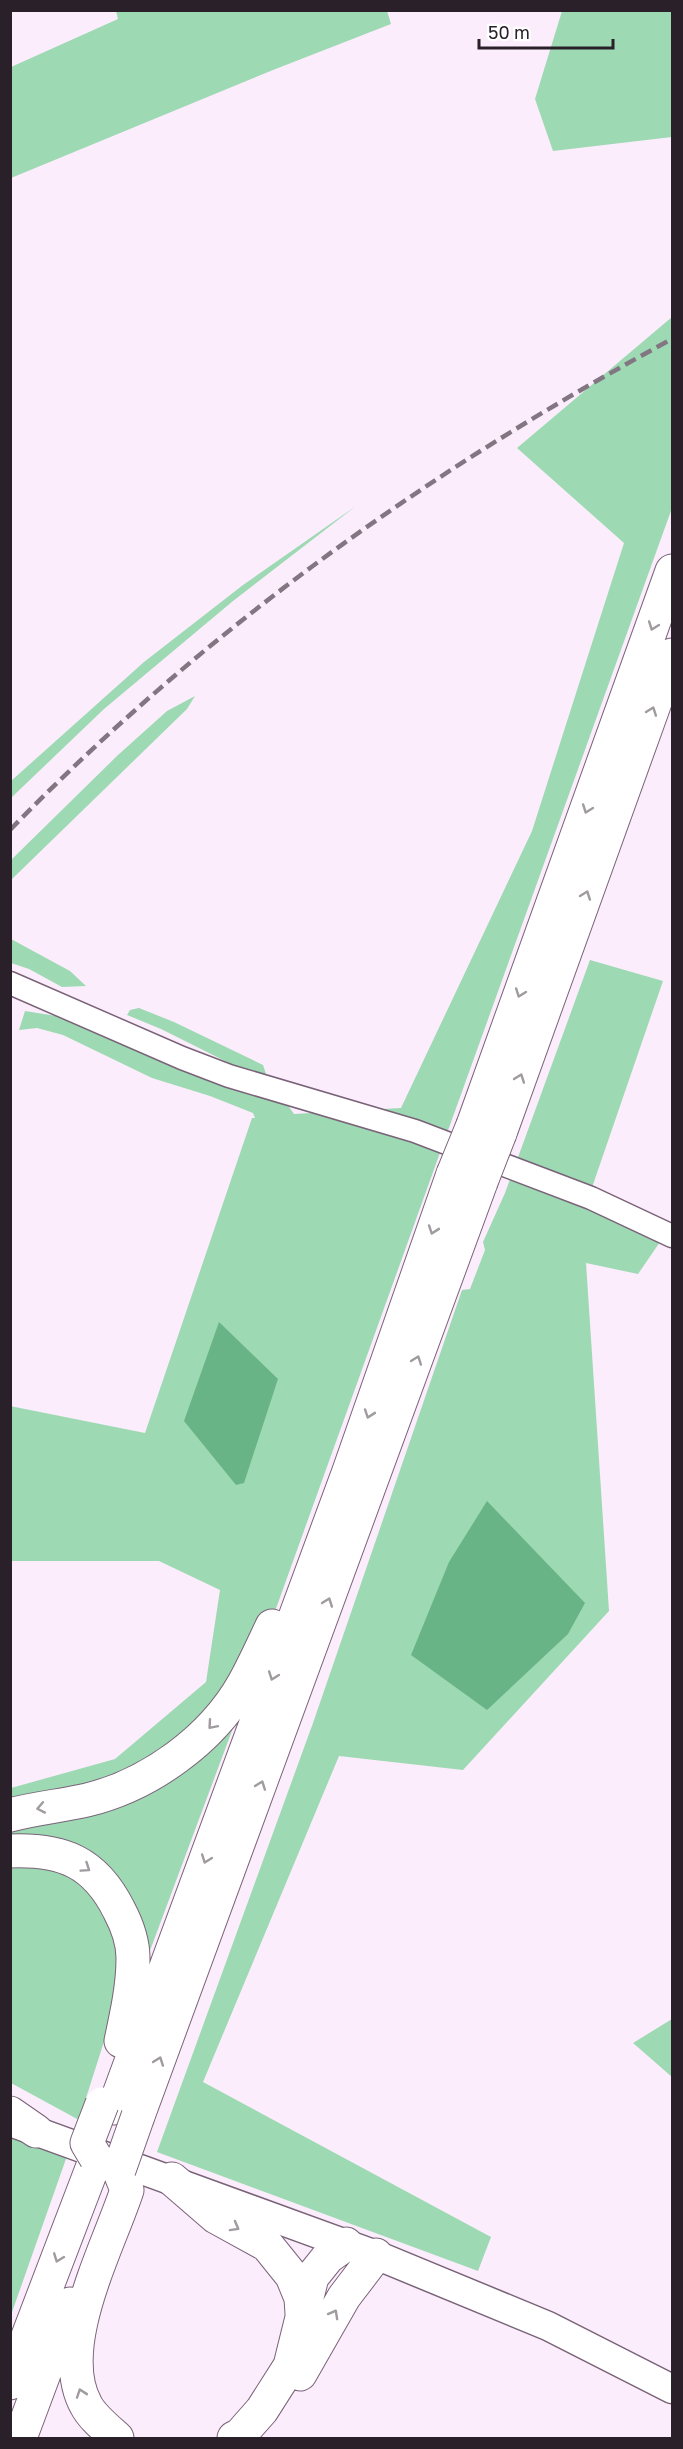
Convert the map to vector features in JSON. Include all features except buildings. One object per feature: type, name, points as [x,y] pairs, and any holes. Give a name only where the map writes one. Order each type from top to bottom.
[{"type":"highway","points":[[486,1129],[672,571]]},
{"type":"highway","points":[[118,2109],[467,1178],[672,656]]},
{"type":"highway","points":[[118,2109],[349,1471],[467,1178]]},
{"type":"highway","points":[[10,1815],[87,1800],[141,1781],[174,1760],[209,1729],[243,1685],[349,1471]]},
{"type":"highway","points":[[10,1851],[40,1850],[58,1854],[92,1871],[111,1894],[127,1926],[133,1956],[131,1996],[121,2041],[118,2109],[86,2300],[77,2338],[77,2379],[86,2406],[117,2439]]},
{"type":"highway","points":[[172,2179],[216,2217],[267,2245],[292,2276],[301,2298],[302,2318]]},
{"type":"highway","points":[[10,2383],[100,2211]]},
{"type":"highway","points":[[20,2439],[100,2211]]},
{"type":"highway","points":[[234,2439],[262,2410],[290,2366],[312,2277],[328,2257],[346,2244]]},
{"type":"highway","points":[[264,2439],[344,2297],[376,2254]]},
{"type":"main road","points":[[19,2122],[376,2254],[548,2326],[672,2389]]},
{"type":"street","points":[[10,983],[182,1058],[229,1076],[415,1131],[591,1197],[672,1236]]},
{"type":"shaded area","points":[[116,11],[387,11],[391,24],[11,178],[11,67],[118,19]]},
{"type":"shaded area","points":[[562,11],[672,11],[672,137],[553,151],[535,99]]},
{"type":"shaded area","points":[[672,317],[672,508],[233,1728],[151,1948],[116,2004],[79,2120],[11,2083],[11,1788],[115,1759],[206,1682],[220,1590],[159,1561],[11,1561],[10,1406],[145,1433],[252,1118],[255,1118],[253,1113],[210,1096],[152,1078],[63,1035],[37,1028],[19,1030],[25,1011],[63,1017],[287,1104],[294,1114],[401,1108],[532,831],[624,543],[517,448]]},
{"type":"shaded area","points":[[356,506],[233,601],[104,709],[11,798],[11,781],[144,662],[243,585]]},
{"type":"shaded area","points":[[195,696],[187,709],[11,880],[11,860],[118,755],[167,711]]},
{"type":"shaded area","points":[[11,939],[70,971],[86,986],[62,987],[29,969],[11,963]]},
{"type":"shaded area","points":[[590,960],[663,981],[587,1202],[660,1242],[638,1274],[586,1263],[609,1611],[463,1770],[339,1756],[203,2082],[491,2237],[478,2271],[157,2152],[313,1723],[462,1290],[470,1289],[485,1250],[483,1242],[505,1193]]},
{"type":"shaded area","points":[[139,1008],[174,1022],[263,1065],[266,1074],[257,1077],[161,1029],[127,1015],[130,1010]]},
{"type":"shaded area","points":[[219,1322],[278,1379],[244,1483],[236,1485],[184,1421]]},
{"type":"shaded area","points":[[487,1501],[585,1603],[568,1634],[487,1710],[411,1655],[449,1562]]},
{"type":"shaded area","points":[[672,2019],[672,2077],[633,2043]]},
{"type":"shaded area","points":[[11,2138],[67,2156],[11,2315]]},
{"type":"railway","points":[[10,830],[84,757],[161,688],[240,622],[322,559],[407,499],[493,443],[672,339]]}]
